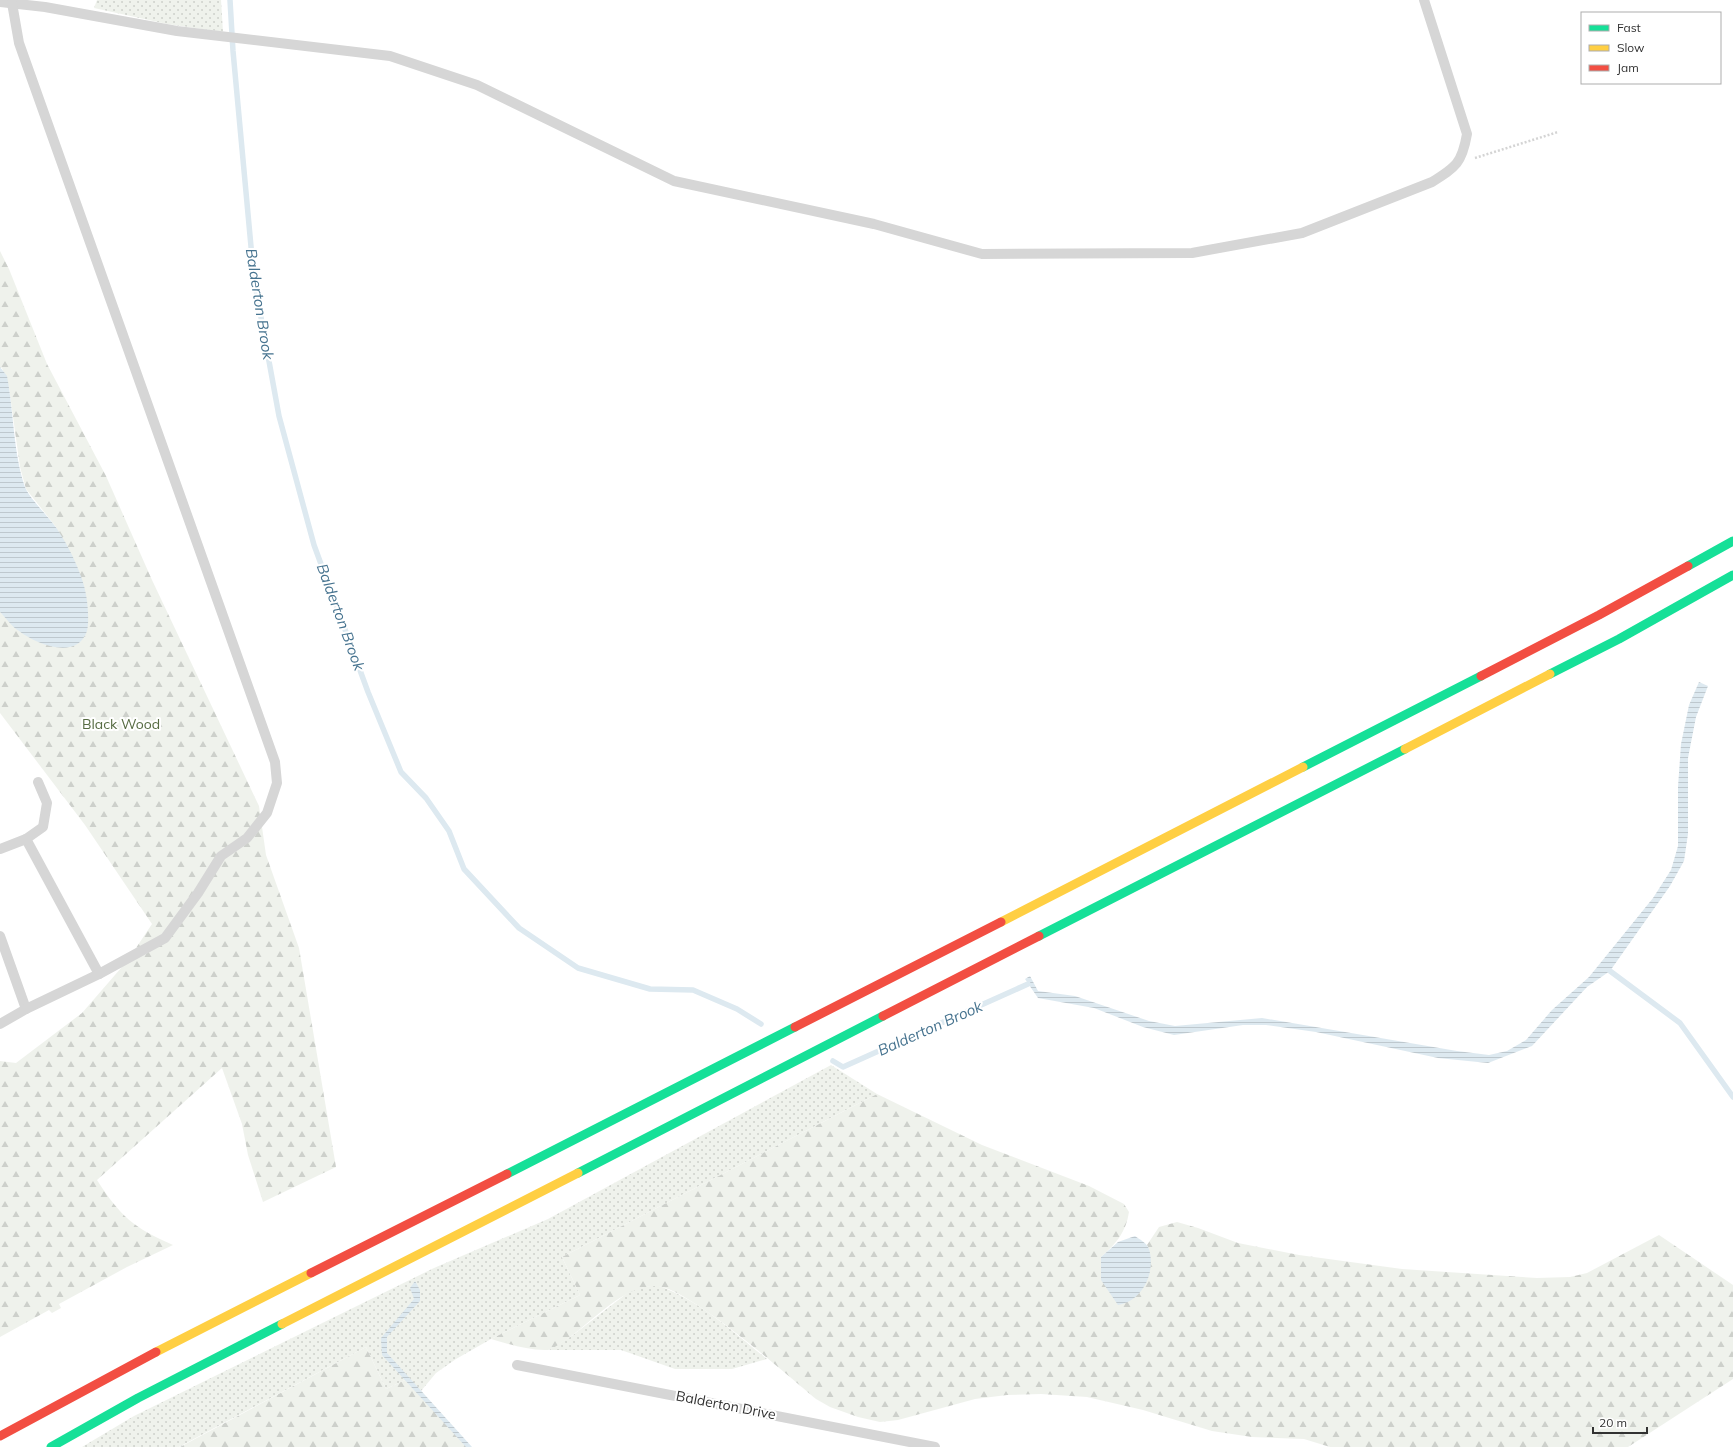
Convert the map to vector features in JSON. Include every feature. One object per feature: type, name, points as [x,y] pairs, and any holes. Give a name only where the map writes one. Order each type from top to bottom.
[{"type":"highway","points":[[0,1436],[128,1367],[1043,901],[1599,615],[1733,540]]},
{"type":"highway","points":[[51,1447],[174,1380],[1620,639],[1733,575]]},
{"type":"lane","points":[[0,2],[45,7],[177,31],[390,56],[477,84],[674,181],[874,224],[982,254],[1192,253],[1302,234],[1432,182],[1450,171],[1464,155],[1467,134],[1424,0]]},
{"type":"lane","points":[[0,1024],[26,1009],[99,974],[165,938],[198,893],[221,856],[247,838],[267,813],[277,783],[275,762],[19,43],[12,3]]},
{"type":"lane","points":[[0,848],[26,839],[43,827],[46,817],[47,803],[38,782]]},
{"type":"lane","points":[[26,839],[99,974]]},
{"type":"lane","points":[[0,936],[26,1009]]},
{"type":"lane","name":"Balderton Drive","points":[[517,1365],[935,1447]]},
{"type":"path","points":[[1456,164],[1558,132]]},
{"type":"green space","points":[[97,0],[221,0],[223,32],[167,24],[94,8]]},
{"type":"green space","name":"Black Wood","points":[[0,251],[9,269],[47,364],[106,476],[152,580],[259,806],[266,855],[299,948],[336,1167],[263,1202],[248,1155],[242,1124],[222,1068],[97,1180],[113,1203],[129,1220],[148,1233],[173,1245],[127,1267],[59,1304],[61,1308],[52,1313],[49,1310],[0,1337],[0,1061],[16,1063],[82,1013],[128,960],[152,924],[85,825],[0,713],[0,612],[19,631],[70,647],[80,642],[87,630],[56,527],[26,489],[20,467],[9,388],[2,368],[0,367]]},
{"type":"green space","points":[[831,1065],[877,1094],[562,1257],[580,1295],[491,1339],[456,1359],[436,1373],[421,1391],[405,1380],[386,1389],[366,1347],[179,1447],[82,1447],[134,1416],[434,1268],[548,1219]]},
{"type":"green space","points":[[877,1094],[982,1145],[1089,1186],[1124,1204],[1129,1212],[1123,1232],[1116,1242],[1101,1257],[1149,1249],[1147,1245],[1159,1227],[1177,1222],[1238,1243],[1299,1255],[1402,1269],[1537,1278],[1570,1277],[1587,1273],[1659,1235],[1733,1285],[1733,1379],[1628,1447],[1330,1447],[1304,1439],[1252,1437],[1212,1431],[1143,1410],[1087,1397],[1041,1394],[1007,1395],[975,1399],[898,1420],[880,1422],[858,1417],[830,1407],[816,1399],[761,1353],[713,1316],[671,1290],[656,1286],[643,1287],[619,1298],[574,1334],[548,1350],[526,1348],[491,1339],[580,1295],[562,1257]]},
{"type":"green space","points":[[657,1285],[687,1299],[715,1317],[767,1359],[732,1369],[675,1369],[621,1350],[549,1350],[573,1335],[626,1294],[638,1288]]},
{"type":"green space","points":[[366,1347],[386,1389],[405,1380],[404,1378],[468,1447],[180,1447]]},
{"type":"shaded area","points":[[0,367],[7,376],[18,460],[25,487],[27,492],[60,533],[75,562],[86,592],[88,616],[87,631],[82,640],[75,645],[66,648],[45,645],[35,641],[11,625],[0,612]]},
{"type":"shaded area","points":[[1699,682],[1708,686],[1696,717],[1688,758],[1688,834],[1684,861],[1670,886],[1610,971],[1587,987],[1532,1046],[1488,1063],[1438,1058],[1316,1032],[1266,1025],[1243,1025],[1174,1035],[1143,1027],[1094,1008],[1038,998],[1025,979],[1030,976],[1038,991],[1075,996],[1149,1021],[1175,1026],[1262,1018],[1457,1051],[1489,1055],[1507,1051],[1526,1040],[1552,1010],[1589,977],[1653,898],[1671,870],[1678,846],[1678,787],[1681,744],[1689,705]]},
{"type":"shaded area","points":[[1135,1236],[1145,1243],[1149,1249],[1151,1267],[1149,1276],[1141,1292],[1127,1302],[1118,1305],[1101,1280],[1101,1257],[1118,1242]]},
{"type":"shaded area","points":[[415,1281],[420,1290],[420,1301],[387,1337],[387,1353],[472,1447],[466,1447],[382,1355],[381,1338],[414,1299],[410,1288]]},
{"type":"waterway","name":"Balderton Brook","points":[[230,0],[233,51],[254,279],[279,416],[314,545],[368,692],[401,772],[426,798],[449,831],[464,869],[519,928],[578,968],[650,989],[693,990],[737,1009],[761,1024]]},
{"type":"waterway","points":[[1610,971],[1680,1023],[1733,1097]]},
{"type":"waterway","name":"Balderton Brook","points":[[833,1061],[843,1067],[1028,984]]},
{"type":"traffic: fast","points":[[1688,566],[1733,541]]},
{"type":"traffic: fast","points":[[1550,674],[1619,639],[1733,575]]},
{"type":"traffic: fast","points":[[1303,767],[1481,676]]},
{"type":"traffic: fast","points":[[1039,936],[1405,749]]},
{"type":"traffic: fast","points":[[578,1173],[883,1016]]},
{"type":"traffic: fast","points":[[507,1174],[795,1027]]},
{"type":"traffic: fast","points":[[51,1447],[138,1398],[282,1324]]},
{"type":"traffic: slow","points":[[1405,749],[1550,674]]},
{"type":"traffic: slow","points":[[1001,922],[1303,767]]},
{"type":"traffic: slow","points":[[282,1324],[578,1173]]},
{"type":"traffic: slow","points":[[156,1352],[311,1273]]},
{"type":"traffic: jam","points":[[1481,676],[1599,615],[1688,566]]},
{"type":"traffic: jam","points":[[795,1027],[1001,922]]},
{"type":"traffic: jam","points":[[883,1016],[1039,936]]},
{"type":"traffic: jam","points":[[311,1273],[507,1174]]},
{"type":"traffic: jam","points":[[0,1436],[156,1352]]}]
